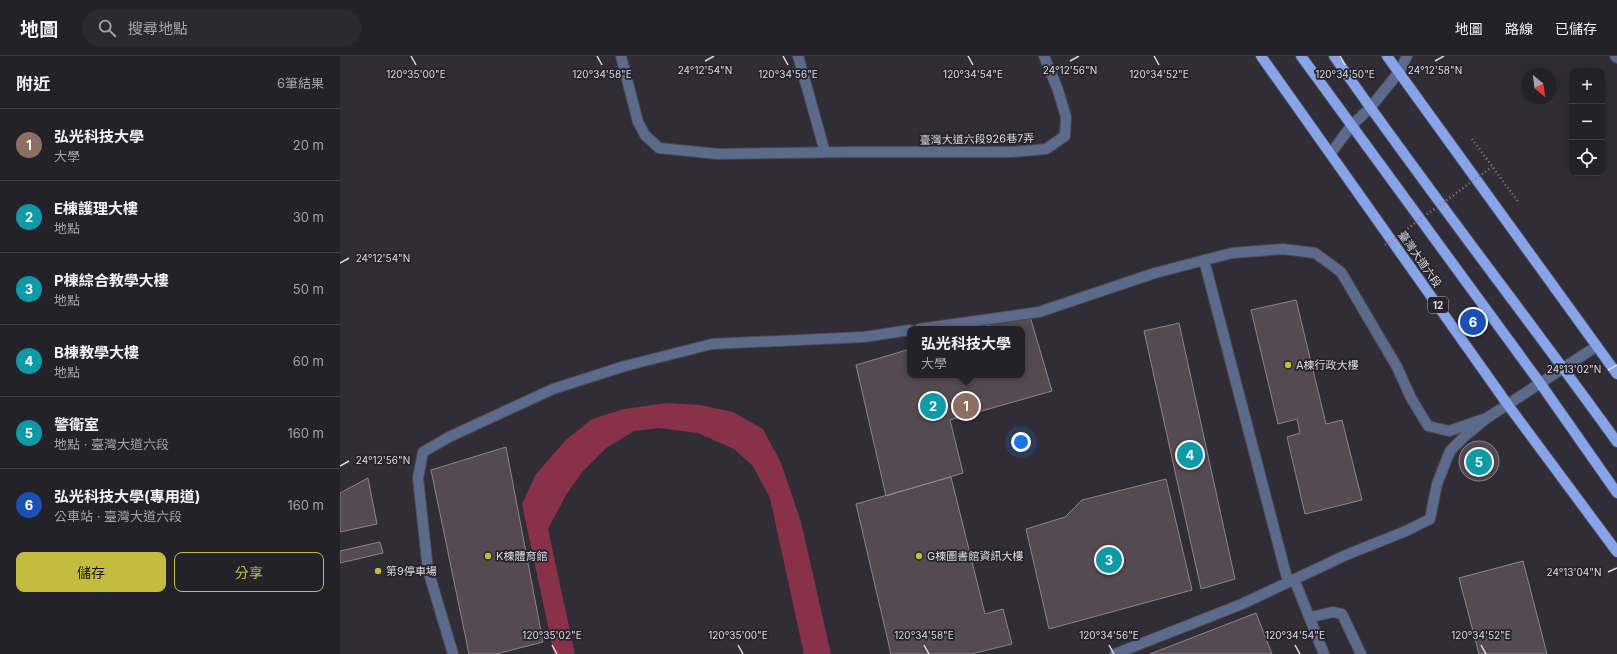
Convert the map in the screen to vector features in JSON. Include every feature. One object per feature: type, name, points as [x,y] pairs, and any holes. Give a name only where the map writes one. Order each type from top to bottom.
[{"type":"main road","name":"臺灣大道六段","points":[[1261,56],[1508,405],[1617,552]]},
{"type":"main road","name":"臺灣大道六段","points":[[1301,56],[1540,383],[1617,493]]},
{"type":"main road","points":[[1334,56],[1370,108],[1564,368],[1617,442]]},
{"type":"main road","points":[[1387,56],[1617,374]]},
{"type":"street","points":[[621,56],[638,122],[645,135],[659,148],[718,154],[825,152],[798,56]]},
{"type":"street","name":"臺灣大道六段926巷7弄","points":[[825,152],[1012,152],[1046,149],[1065,136],[1066,117],[1058,90],[1044,56]]},
{"type":"street","points":[[1330,154],[1351,126],[1370,108],[1399,72],[1407,56]]},
{"type":"street","points":[[940,326],[1039,312],[1155,273],[1232,253],[1283,249],[1315,253],[1340,272],[1397,367],[1428,426],[1449,431],[1487,418]]},
{"type":"street","points":[[1204,260],[1291,581],[1310,617],[1324,654]]},
{"type":"street","points":[[453,654],[428,570],[418,478],[423,452],[450,437],[553,389],[625,366],[712,344],[864,337],[907,330]]},
{"type":"street","points":[[1114,654],[1242,604],[1346,555],[1406,531],[1430,519],[1436,484],[1450,451],[1465,436],[1487,418],[1597,346]]},
{"type":"street","points":[[1310,617],[1333,612],[1342,614],[1361,654]]},
{"type":"path","points":[[1472,139],[1519,203]]},
{"type":"path","points":[[1385,245],[1492,167]]},
{"type":"shaded area","points":[[667,403],[700,405],[733,412],[763,429],[781,463],[801,522],[831,654],[804,654],[770,498],[753,466],[734,449],[698,433],[659,428],[634,431],[606,448],[582,472],[566,495],[548,529],[575,654],[554,654],[522,504],[536,474],[566,440],[592,419],[624,409]]},
{"type":"building","name":"A棟行政大樓","points":[[1296,300],[1326,424],[1342,420],[1362,500],[1305,514],[1287,437],[1300,433],[1297,419],[1278,424],[1251,310]]},
{"type":"building","points":[[1029,313],[1052,391],[950,420],[963,473],[886,496],[856,365],[907,350],[907,378],[1025,378],[1025,326],[986,326]]},
{"type":"building","points":[[1179,323],[1235,579],[1201,589],[1144,331]]},
{"type":"building","points":[[1483,441],[1490,444],[1496,450],[1499,461],[1498,469],[1490,478],[1483,481],[1475,481],[1468,478],[1460,469],[1459,457],[1462,450],[1471,442]]},
{"type":"building","name":"K棟體育館","points":[[506,447],[543,642],[496,654],[469,654],[431,470]]},
{"type":"building","name":"G棟圖書館資訊大樓","points":[[951,477],[985,614],[1003,609],[1012,644],[971,654],[891,654],[856,504]]},
{"type":"building","points":[[368,478],[377,524],[340,532],[340,493]]},
{"type":"building","points":[[1166,479],[1192,590],[1049,629],[1026,529],[1065,517],[1082,500]]},
{"type":"building","points":[[380,542],[383,553],[340,563],[340,551]]},
{"type":"building","points":[[1523,561],[1547,654],[1479,654],[1459,578]]},
{"type":"building","points":[[1256,613],[1272,654],[1150,654]]},
{"type":"place","name":"弘光科技大學(專用道)","points":[[1473,322]]},
{"type":"place","name":"A棟行政大樓","points":[[1288,365]]},
{"type":"place","name":"E棟護理大樓","points":[[933,406]]},
{"type":"place","name":"弘光科技大學","points":[[966,406]]},
{"type":"place","name":"B棟教學大樓","points":[[1190,455]]},
{"type":"place","name":"警衛室","points":[[1479,462]]},
{"type":"place","name":"K棟體育館","points":[[488,556]]},
{"type":"place","name":"G棟圖書館資訊大樓","points":[[919,556]]},
{"type":"place","name":"P棟綜合教學大樓","points":[[1109,560]]},
{"type":"place","name":"第9停車場","points":[[378,571]]}]
